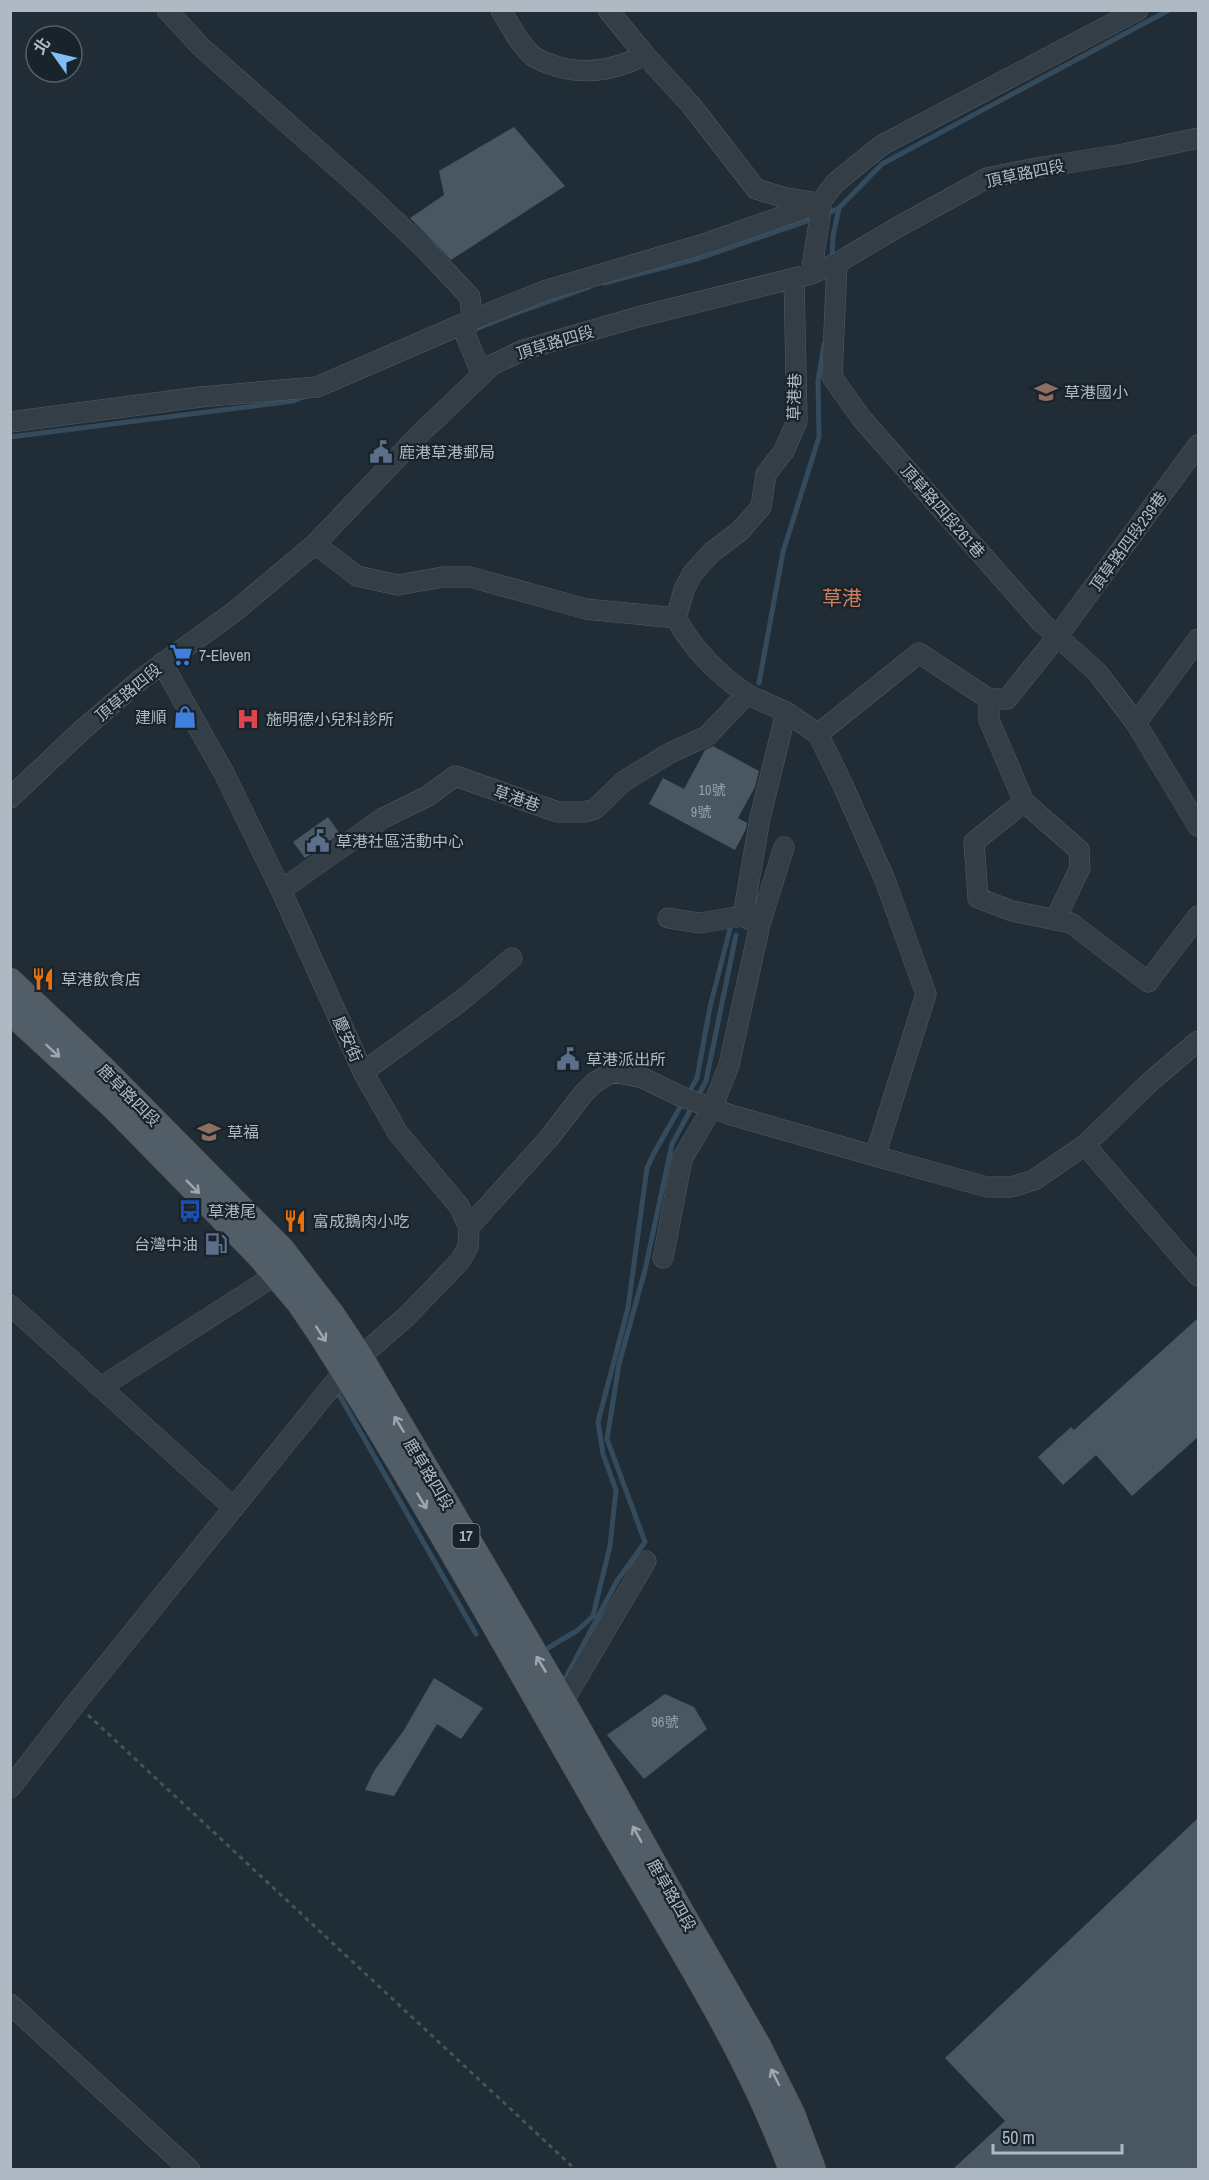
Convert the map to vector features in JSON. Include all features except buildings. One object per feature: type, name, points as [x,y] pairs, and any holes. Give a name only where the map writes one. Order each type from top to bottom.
[{"type":"main road","name":"鹿草路四段","points":[[10,981],[101,1067],[282,1250],[325,1305],[352,1364],[455,1558],[673,1918],[767,2062],[783,2119],[792,2169]]},
{"type":"main road","name":"鹿草路四段","points":[[10,1011],[114,1107],[277,1274],[352,1364],[564,1702],[673,1918]]},
{"type":"main road","name":"鹿草路四段","points":[[783,2119],[813,2169]]},
{"type":"street","points":[[167,10],[200,46],[366,193],[426,250],[470,297],[472,320],[464,331],[482,375]]},
{"type":"street","points":[[501,10],[517,38],[535,58],[561,68],[594,71],[622,66],[645,55]]},
{"type":"street","points":[[608,10],[698,113],[756,189],[820,203]]},
{"type":"street","points":[[10,422],[200,397],[317,387],[547,290],[707,243],[820,203],[835,183],[882,145],[1138,10]]},
{"type":"street","name":"頂草路四段","points":[[10,798],[81,731],[162,663],[234,612],[315,544],[420,434],[492,365],[523,350],[638,317],[802,277],[837,263],[987,178],[1124,154],[1198,138]]},
{"type":"street","name":"草港巷","points":[[676,618],[692,574],[712,552],[740,531],[761,507],[766,474],[784,451],[796,421],[802,277],[821,210],[820,203]]},
{"type":"street","name":"頂草路四段261巷","points":[[837,263],[832,377],[862,419],[1041,622],[1097,672],[1136,723],[1198,826]]},
{"type":"street","name":"頂草路四段239巷","points":[[989,699],[1007,699],[1057,637],[1198,445]]},
{"type":"street","points":[[315,544],[357,576],[398,585],[442,577],[470,577],[586,609],[676,618],[686,636],[708,661],[747,694],[786,712],[818,735],[885,880],[926,994],[875,1156]]},
{"type":"street","points":[[1136,723],[1198,639]]},
{"type":"street","points":[[818,735],[919,653],[989,699],[989,720],[1024,802],[1079,850],[1080,868],[1055,920]]},
{"type":"street","name":"慶安街","points":[[162,663],[224,772],[281,890],[363,1072],[398,1133],[459,1206],[469,1227]]},
{"type":"street","name":"草港巷","points":[[281,890],[383,818],[428,796],[455,776],[558,812],[584,812],[595,809],[624,782],[670,753],[707,736],[747,694]]},
{"type":"street","points":[[663,1258],[682,1159],[729,1065],[751,920],[760,818],[786,712]]},
{"type":"street","points":[[1024,802],[974,842],[978,898],[1012,911],[1071,923],[1148,982],[1198,916]]},
{"type":"street","points":[[751,920],[784,847]]},
{"type":"street","points":[[668,918],[699,923],[751,920]]},
{"type":"street","points":[[363,1072],[462,1000],[512,958]]},
{"type":"street","points":[[10,1788],[76,1703],[352,1364],[399,1323],[460,1261],[468,1247],[469,1227],[549,1138],[595,1082],[613,1072],[643,1078],[707,1106],[875,1156],[987,1187],[1011,1187],[1034,1180],[1085,1144],[1150,1082],[1198,1041]]},
{"type":"street","points":[[1085,1144],[1198,1276]]},
{"type":"street","points":[[101,1387],[277,1274]]},
{"type":"street","points":[[10,1305],[234,1508]]},
{"type":"street","points":[[564,1702],[646,1561]]},
{"type":"street","points":[[10,2004],[190,2169]]},
{"type":"path","points":[[76,1703],[576,2169]]},
{"type":"waterway","points":[[824,215],[839,208],[882,164],[1169,10]]},
{"type":"waterway","points":[[832,260],[833,236],[839,208]]},
{"type":"waterway","points":[[604,283],[697,259],[816,218]]},
{"type":"waterway","points":[[471,331],[589,287]]},
{"type":"waterway","points":[[759,683],[783,552],[819,437],[818,381],[824,344]]},
{"type":"waterway","points":[[10,437],[293,401],[306,396]]},
{"type":"waterway","points":[[688,1094],[697,1078],[710,1007],[732,921]]},
{"type":"waterway","points":[[564,1681],[617,1581],[645,1542],[607,1439],[619,1364],[645,1270],[672,1144],[706,1081],[736,935]]},
{"type":"waterway","points":[[548,1648],[578,1630],[593,1616],[610,1546],[616,1490],[603,1454],[598,1422],[628,1308],[647,1168],[683,1102]]},
{"type":"waterway","points":[[334,1397],[338,1393],[476,1634]]},
{"type":"place","name":"草港國小","points":[[1046,392]]},
{"type":"place","name":"鹿港草港郵局","points":[[381,452]]},
{"type":"place","name":"7-Eleven","points":[[181,655]]},
{"type":"place","name":"建順","points":[[185,717]]},
{"type":"place","name":"施明德小兒科診所","points":[[248,719]]},
{"type":"place","name":"草港社區活動中心","points":[[318,841]]},
{"type":"place","name":"草港飲食店","points":[[43,979]]},
{"type":"place","name":"草港派出所","points":[[568,1059]]},
{"type":"place","name":"草福","points":[[209,1132]]},
{"type":"place","name":"草港尾","points":[[190,1211]]},
{"type":"place","name":"富成鵝肉小吃","points":[[295,1221]]},
{"type":"place","name":"台灣中油","points":[[216,1244]]},
{"type":"district","name":"草港","points":[[842,598]]}]
